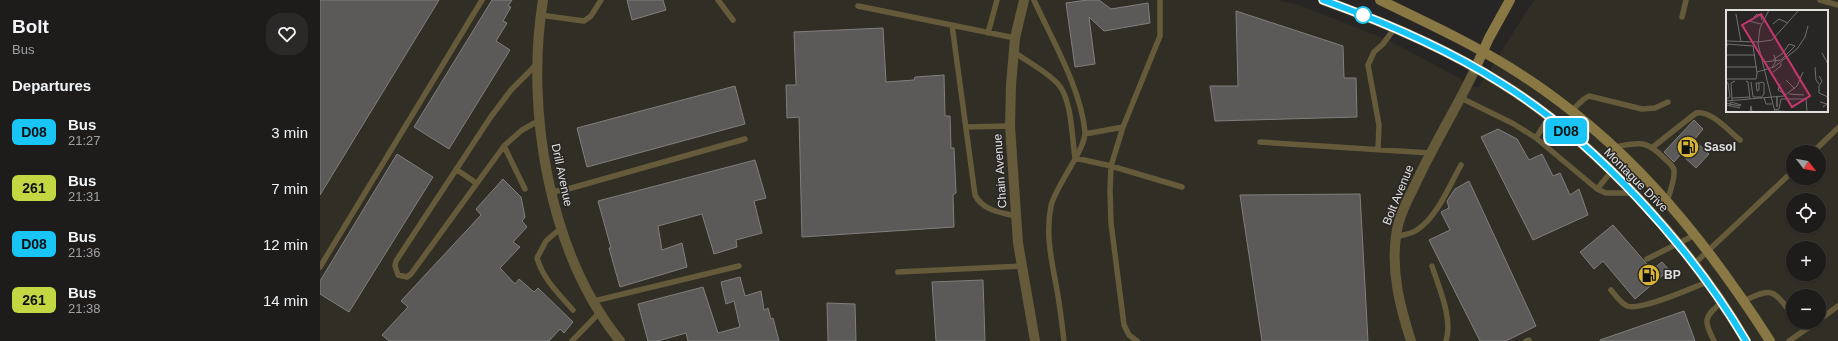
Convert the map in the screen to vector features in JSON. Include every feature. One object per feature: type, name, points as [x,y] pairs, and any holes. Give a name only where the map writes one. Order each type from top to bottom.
[{"type":"main road","name":"Montague Drive","points":[[1323,0],[1364,15],[1475,69],[1501,83],[1549,117],[1611,172],[1676,243],[1694,264],[1722,302],[1746,341]]},
{"type":"main road","name":"Montague Drive","points":[[1380,0],[1510,67],[1571,111],[1613,147],[1667,201],[1696,234],[1744,301],[1770,341]]},
{"type":"main road","points":[[1475,69],[1510,0]]},
{"type":"street","name":"Drill Avenue","points":[[543,0],[540,15],[536,65],[540,120],[552,192],[561,228],[569,249],[594,301],[620,341]]},
{"type":"street","name":"Chain Avenue","points":[[1024,0],[1015,38],[1010,126],[1016,216],[1022,266],[1035,341]]},
{"type":"street","name":"Bolt Avenue","points":[[1411,341],[1399,304],[1396,279],[1396,237],[1405,206],[1430,153],[1461,98],[1475,69]]},
{"type":"lane","points":[[320,267],[482,0]]},
{"type":"lane","points":[[540,15],[584,20],[591,16],[601,0]]},
{"type":"lane","points":[[718,0],[733,20]]},
{"type":"lane","points":[[988,33],[997,0]]},
{"type":"lane","points":[[1034,0],[1075,92],[1085,134],[1075,158],[1054,192],[1050,207],[1048,231],[1050,258],[1064,341]]},
{"type":"lane","points":[[1137,341],[1129,334],[1124,325],[1111,216],[1111,166],[1124,127],[1160,36],[1160,0]]},
{"type":"lane","points":[[1682,17],[1686,0]]},
{"type":"lane","points":[[1820,0],[1836,3]]},
{"type":"lane","points":[[858,6],[1015,38]]},
{"type":"lane","points":[[952,25],[975,195],[978,202],[1000,212],[1016,216]]},
{"type":"lane","points":[[1378,149],[1379,125],[1368,64],[1374,52],[1384,44],[1394,29]]},
{"type":"lane","points":[[1014,52],[1054,81],[1062,89],[1068,110],[1075,158]]},
{"type":"lane","points":[[536,65],[523,76],[511,90],[396,261],[395,266],[398,275],[407,277],[411,274],[504,146],[522,130],[540,120]]},
{"type":"lane","points":[[1571,111],[1589,96],[1642,109],[1655,108],[1668,102]]},
{"type":"lane","points":[[1461,98],[1514,124],[1536,138],[1597,189],[1606,193],[1632,194]]},
{"type":"lane","points":[[1653,147],[1696,113],[1701,112],[1713,118],[1740,140]]},
{"type":"lane","points":[[1536,138],[1549,117]]},
{"type":"lane","points":[[966,127],[1010,126]]},
{"type":"lane","points":[[1085,134],[1124,127]]},
{"type":"lane","points":[[1820,145],[1838,128]]},
{"type":"lane","points":[[552,192],[568,189],[745,139]]},
{"type":"lane","points":[[1260,142],[1430,153]]},
{"type":"lane","points":[[1613,147],[1642,143],[1653,147],[1674,170],[1672,186],[1667,201]]},
{"type":"lane","points":[[504,146],[525,189]]},
{"type":"lane","points":[[1075,158],[1111,166],[1182,187]]},
{"type":"lane","points":[[1396,237],[1416,231],[1426,222],[1461,165]]},
{"type":"lane","points":[[456,170],[476,183]]},
{"type":"lane","points":[[1597,189],[1611,172]]},
{"type":"lane","points":[[1694,264],[1786,178]]},
{"type":"lane","points":[[561,228],[546,241],[537,258],[543,273],[550,284],[573,310]]},
{"type":"lane","points":[[1647,258],[1696,234]]},
{"type":"lane","points":[[594,301],[739,266]]},
{"type":"lane","points":[[898,272],[1022,266]]},
{"type":"lane","points":[[1432,266],[1446,316],[1448,333],[1446,341]]},
{"type":"lane","points":[[1611,290],[1625,305],[1631,306],[1646,304],[1707,282]]},
{"type":"lane","points":[[1744,301],[1765,291],[1776,295],[1786,307]]},
{"type":"lane","points":[[1714,341],[1706,326],[1706,319],[1708,313],[1722,302]]},
{"type":"lane","points":[[1826,315],[1838,306]]},
{"type":"lane","points":[[572,341],[600,311]]},
{"type":"lane","points":[[1789,341],[1805,330]]},
{"type":"shaded area","points":[[320,0],[1278,0],[1302,6],[1388,40],[1478,88],[1534,0],[1838,0],[1838,341],[320,341]]},
{"type":"building","points":[[320,0],[439,0],[320,195]]},
{"type":"building","points":[[492,0],[512,0],[508,6],[511,7],[503,21],[507,23],[496,41],[510,50],[449,149],[414,127]]},
{"type":"building","points":[[627,0],[663,0],[666,10],[632,20]]},
{"type":"building","points":[[1099,0],[1111,9],[1148,3],[1150,23],[1104,31],[1089,17],[1095,64],[1075,67],[1066,3]]},
{"type":"building","points":[[1236,11],[1343,46],[1344,78],[1356,78],[1357,117],[1215,121],[1210,86],[1238,86]]},
{"type":"building","points":[[883,28],[886,82],[914,80],[915,77],[944,75],[945,116],[950,116],[951,148],[954,148],[956,193],[953,195],[954,227],[802,237],[799,117],[787,118],[786,85],[796,85],[794,32]]},
{"type":"building","points":[[735,86],[745,124],[587,167],[577,128]]},
{"type":"building","points":[[1694,120],[1703,129],[1694,140],[1709,154],[1696,168],[1681,154],[1674,162],[1664,152]]},
{"type":"building","points":[[1498,129],[1517,139],[1529,160],[1542,154],[1553,176],[1560,173],[1570,195],[1579,189],[1588,215],[1533,240],[1481,137]]},
{"type":"building","points":[[397,154],[433,177],[349,312],[320,294],[320,281]]},
{"type":"building","points":[[755,160],[766,198],[754,201],[762,233],[736,240],[737,247],[714,254],[702,214],[658,226],[662,250],[682,243],[687,267],[620,287],[598,201]]},
{"type":"building","points":[[503,179],[521,197],[525,217],[522,221],[527,227],[513,242],[520,247],[500,268],[515,284],[519,279],[534,292],[538,288],[573,322],[564,333],[560,329],[549,341],[389,341],[382,335],[408,307],[401,301],[481,215],[476,209]]},
{"type":"building","points":[[1469,181],[1536,326],[1506,341],[1480,341],[1429,240],[1450,230],[1441,212],[1449,208],[1447,201],[1455,189]]},
{"type":"building","points":[[1360,194],[1368,341],[1262,341],[1240,195]]},
{"type":"building","points":[[1613,225],[1652,270],[1662,262],[1669,270],[1635,299],[1603,261],[1594,269],[1580,252]]},
{"type":"building","points":[[740,277],[745,296],[761,291],[764,310],[768,308],[771,319],[773,318],[779,341],[688,341],[686,333],[658,341],[648,341],[638,304],[703,287],[718,333],[740,327],[734,301],[726,304],[721,282]]},
{"type":"building","points":[[983,280],[985,341],[936,341],[932,282]]},
{"type":"building","points":[[827,303],[855,304],[856,341],[828,341]]},
{"type":"building","points":[[1684,311],[1695,341],[1600,341],[1600,340]]},
{"type":"bus line","name":"D08","points":[[1323,0],[1364,15],[1453,57],[1501,83],[1549,117],[1607,168],[1651,212],[1694,264],[1733,318],[1746,341]]},
{"type":"place","name":"Sasol","points":[[1688,147]]},
{"type":"place","name":"BP","points":[[1649,275]]}]
